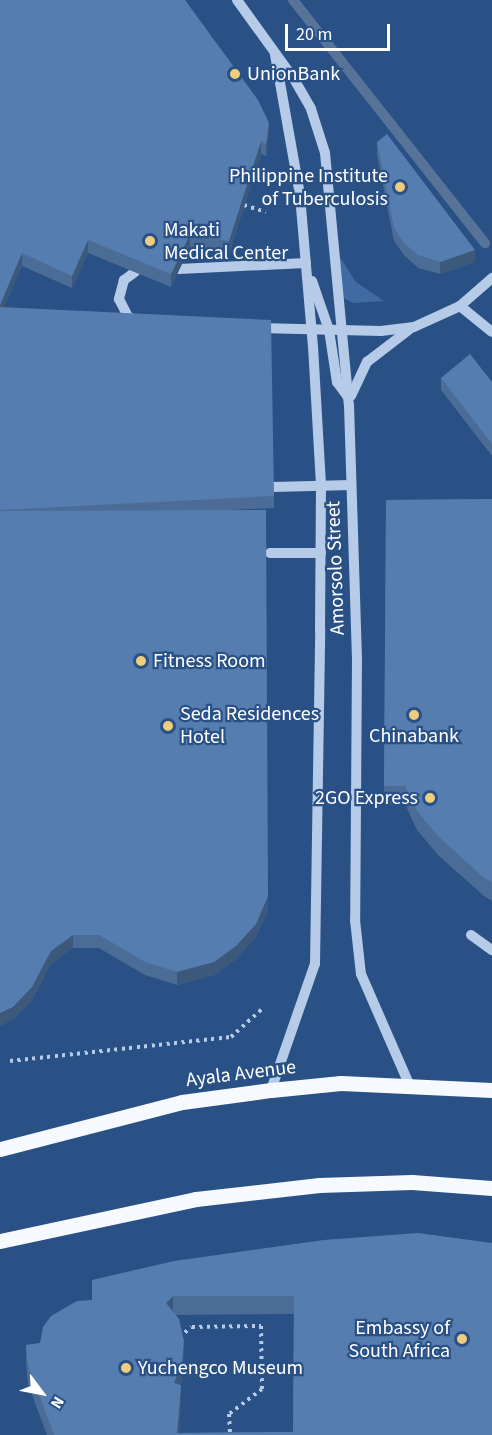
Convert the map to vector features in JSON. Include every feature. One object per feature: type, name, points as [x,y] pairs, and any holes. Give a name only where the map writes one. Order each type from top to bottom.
[{"type":"main road","name":"Ayala Avenue","points":[[0,1149],[182,1102],[271,1090],[340,1083],[409,1084],[492,1090]]},
{"type":"main road","points":[[0,1241],[196,1199],[263,1191],[412,1182],[492,1188]]},
{"type":"street","name":"Amorsolo Street","points":[[237,0],[311,109],[325,153],[348,401],[357,658],[355,920],[361,974],[409,1084]]},
{"type":"street","name":"Amorsolo Street","points":[[271,1090],[315,963],[321,553],[321,484],[312,329],[300,195],[275,54]]},
{"type":"street","points":[[179,269],[306,263],[329,330],[337,382],[348,401]]},
{"type":"street","points":[[135,272],[124,280],[119,299],[128,316],[145,324]]},
{"type":"street","points":[[348,401],[367,362],[414,327],[460,306],[492,278]]},
{"type":"street","points":[[460,306],[492,332]]},
{"type":"street","points":[[244,328],[342,331],[414,327]]},
{"type":"street","points":[[273,487],[351,485]]},
{"type":"street","points":[[270,553],[321,553]]},
{"type":"street","points":[[471,935],[492,950]]},
{"type":"path","points":[[244,205],[266,212]]},
{"type":"path","points":[[10,1060],[231,1037],[263,1008]]},
{"type":"path","points":[[178,1337],[192,1327],[261,1326],[262,1389],[229,1414],[230,1435]]},
{"type":"shaded area","points":[[334,248],[356,282],[384,301],[353,303],[340,296]]},
{"type":"building","name":"Makati Medical Center","points":[[0,0],[185,0],[258,100],[269,123],[266,144],[261,141],[229,241],[190,234],[171,274],[88,240],[72,276],[22,253],[0,305]]},
{"type":"building","name":"Philippine Institute of Tuberculosis","points":[[387,134],[475,250],[440,262],[418,255],[404,243],[394,228],[377,142]]},
{"type":"building","points":[[0,307],[271,320],[274,496],[0,510]]},
{"type":"building","points":[[470,354],[492,382],[492,444],[441,378]]},
{"type":"building","points":[[492,499],[492,882],[484,878],[438,836],[417,811],[405,786],[384,786],[386,500]]},
{"type":"building","points":[[266,510],[268,896],[256,924],[236,946],[214,962],[177,972],[145,962],[99,935],[73,935],[51,951],[32,987],[13,1007],[0,1013],[0,511]]},
{"type":"building","points":[[418,1233],[492,1243],[492,1435],[54,1435],[28,1365],[26,1345],[40,1343],[43,1327],[51,1316],[77,1301],[92,1300],[92,1280],[174,1261],[324,1240]],"holes":[[[173,1296],[294,1296],[293,1432],[177,1433],[181,1385],[174,1383],[182,1364],[184,1341],[179,1319],[166,1303]]]},
{"type":"waterway","points":[[293,0],[485,243]]},
{"type":"place","name":"UnionBank","points":[[235,74]]},
{"type":"place","name":"Philippine Institute of Tuberculosis","points":[[400,187]]},
{"type":"place","name":"Makati Medical Center","points":[[150,241]]},
{"type":"place","name":"Fitness Room","points":[[141,661]]},
{"type":"place","name":"Chinabank","points":[[414,715]]},
{"type":"place","name":"Seda Residences Hotel","points":[[168,726]]},
{"type":"place","name":"2GO Express","points":[[430,798]]},
{"type":"place","name":"Embassy of South Africa","points":[[462,1339]]},
{"type":"place","name":"Yuchengco Museum","points":[[126,1368]]}]
